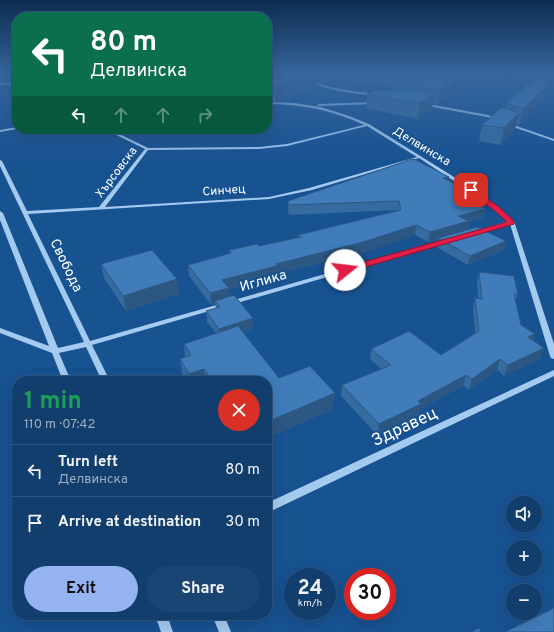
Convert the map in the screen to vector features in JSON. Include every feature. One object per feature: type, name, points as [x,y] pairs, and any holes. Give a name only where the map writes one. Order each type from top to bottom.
[{"type":"street","name":"Делвинска","points":[[272,103],[309,105],[339,113],[368,125],[446,172],[512,222]]},
{"type":"street","points":[[309,105],[379,103]]},
{"type":"street","points":[[418,103],[488,116],[554,140]]},
{"type":"street","points":[[116,134],[147,149],[259,148],[287,145],[368,125]]},
{"type":"street","points":[[0,131],[12,129]]},
{"type":"street","name":"Хърсовска","points":[[102,208],[147,149]]},
{"type":"street","name":"Синчец","points":[[25,213],[269,198],[310,189],[420,157]]},
{"type":"street","name":"Свобода","points":[[0,161],[104,376]]},
{"type":"street","points":[[0,213],[65,376]]},
{"type":"street","points":[[466,236],[512,222],[554,356]]},
{"type":"street","name":"Иглика","points":[[55,351],[88,344],[451,240]]},
{"type":"street","points":[[0,330],[55,351]]},
{"type":"street","name":"Здравец","points":[[272,506],[554,373]]},
{"type":"street","points":[[163,620],[167,632]]},
{"type":"street","points":[[220,620],[225,632]]},
{"type":"building","points":[[507,102],[530,102],[523,109]]},
{"type":"building","points":[[502,107],[519,113],[504,128],[482,125]]},
{"type":"building","points":[[414,159],[449,177],[443,178],[466,189],[455,192],[486,209],[458,216],[469,221],[430,232],[416,225],[360,243],[276,264],[277,266],[222,280],[229,288],[210,293],[188,265],[231,253],[229,250],[257,244],[259,246],[301,237],[298,235],[401,210],[399,201],[289,205],[288,201]]},
{"type":"building","points":[[477,227],[506,241],[470,256],[438,238]]},
{"type":"building","points":[[152,250],[177,279],[123,296],[101,264]]},
{"type":"building","points":[[479,272],[514,276],[518,295],[514,294],[521,325],[535,334],[528,337],[544,348],[508,365],[500,359],[472,379],[466,375],[418,401],[421,404],[379,424],[342,385],[391,365],[371,349],[409,331],[441,355],[479,331],[475,298],[482,299]]},
{"type":"building","points":[[234,295],[253,318],[219,329],[206,311],[220,307],[215,301]]},
{"type":"building","points":[[238,326],[279,378],[310,366],[335,393],[272,420],[272,376],[209,376],[204,369],[189,374],[180,359],[191,355],[184,344]]},
{"type":"building","points":[[554,608],[554,632],[505,632],[530,620],[542,620],[542,614]]},
{"type":"building","points":[[479,628],[481,632],[472,632]]},
{"type":"route","points":[[345,270],[512,222],[471,190]]}]
